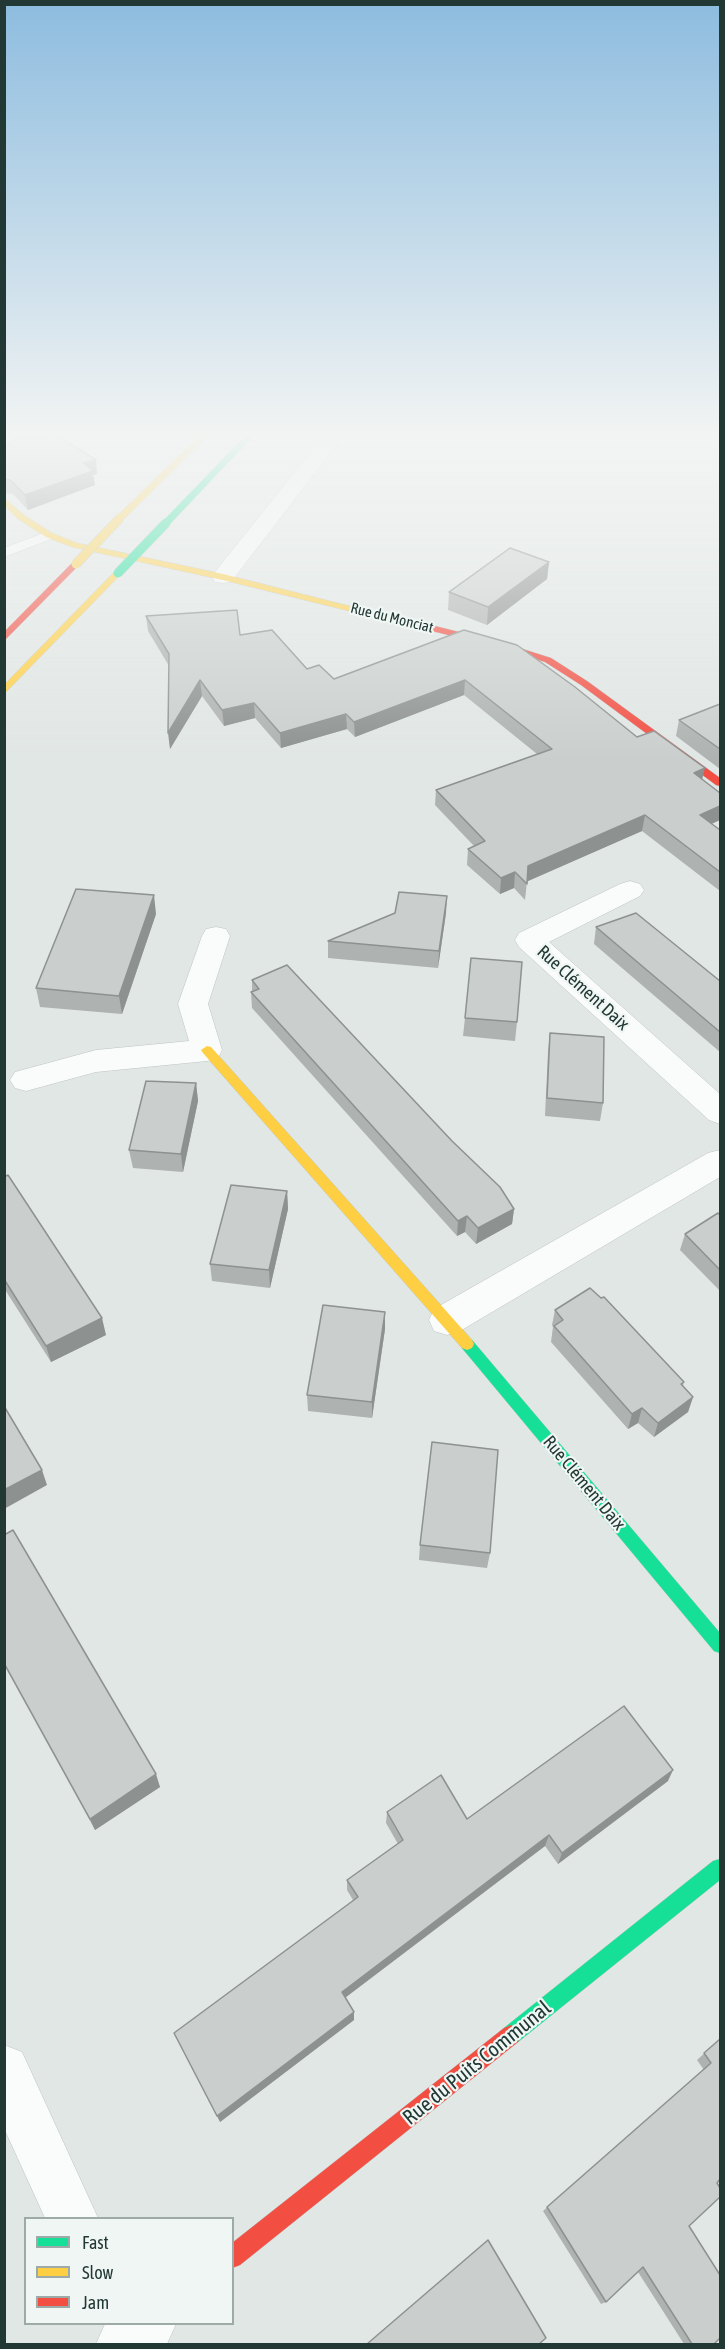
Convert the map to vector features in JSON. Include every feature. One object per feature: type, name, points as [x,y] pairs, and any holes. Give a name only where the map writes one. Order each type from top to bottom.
[{"type":"main road","name":"Rue du Monciat","points":[[66,542],[223,577],[504,646],[548,660],[584,683],[720,783]]},
{"type":"main road","points":[[4,638],[97,542]]},
{"type":"main road","points":[[4,691],[148,542]]},
{"type":"main road","name":"Rue Clément Daix","points":[[207,1050],[447,1320],[720,1645]]},
{"type":"main road","name":"Rue du Puits Communal","points":[[234,2255],[720,1868]]},
{"type":"street","points":[[223,577],[251,542]]},
{"type":"street","name":"Rue Clément Daix","points":[[630,890],[529,940],[720,1112]]},
{"type":"street","name":"Rue Clément Daix","points":[[207,1050],[193,1004],[216,936]]},
{"type":"street","points":[[26,1080],[96,1061],[207,1050]]},
{"type":"street","points":[[447,1320],[720,1162]]},
{"type":"street","points":[[4,2070],[72,2217]]},
{"type":"lane","points":[[4,554],[33,542]]},
{"type":"building","points":[[510,548],[549,562],[488,607],[449,592]]},
{"type":"building","points":[[237,610],[240,635],[272,630],[307,669],[319,665],[334,679],[464,630],[517,645],[575,687],[637,737],[654,731],[705,768],[694,773],[720,793],[720,806],[700,815],[720,830],[720,872],[645,815],[528,866],[527,884],[515,872],[501,878],[468,849],[485,841],[436,790],[552,749],[465,680],[354,722],[346,714],[280,733],[254,703],[222,710],[200,680],[168,733],[169,654],[146,616]]},
{"type":"building","points":[[720,704],[720,749],[679,720]]},
{"type":"building","points":[[76,889],[154,895],[119,996],[36,988]]},
{"type":"building","points":[[399,892],[447,896],[439,951],[328,941],[395,913]]},
{"type":"building","points":[[636,913],[720,981],[720,1032],[596,927]]},
{"type":"building","points":[[471,958],[522,962],[517,1022],[465,1018]]},
{"type":"building","points":[[287,965],[452,1141],[500,1187],[514,1209],[478,1228],[467,1216],[458,1221],[251,992],[259,989],[252,980]]},
{"type":"building","points":[[550,1033],[604,1037],[603,1103],[547,1098]]},
{"type":"building","points":[[146,1081],[196,1083],[181,1154],[129,1150]]},
{"type":"building","points":[[8,1175],[102,1318],[46,1346],[4,1279],[4,1177]]},
{"type":"building","points":[[231,1185],[287,1191],[269,1270],[210,1264]]},
{"type":"building","points":[[718,1213],[720,1215],[720,1270],[685,1234]]},
{"type":"building","points":[[590,1288],[601,1298],[604,1297],[684,1382],[681,1384],[693,1397],[658,1423],[642,1408],[632,1414],[554,1326],[563,1320],[555,1310]]},
{"type":"building","points":[[323,1305],[385,1312],[372,1402],[307,1395]]},
{"type":"building","points":[[4,1406],[42,1470],[4,1490]]},
{"type":"building","points":[[432,1442],[498,1450],[490,1553],[420,1545]]},
{"type":"building","points":[[13,1530],[156,1774],[90,1819],[4,1663],[4,1535]]},
{"type":"building","points":[[624,1706],[673,1770],[562,1853],[549,1835],[342,1992],[354,2012],[217,2116],[174,2033],[358,1897],[347,1880],[403,1840],[387,1812],[441,1775],[467,1819]]},
{"type":"building","points":[[720,2039],[720,2179],[717,2183],[720,2188],[720,2197],[689,2226],[720,2275],[720,2338],[714,2344],[692,2344],[643,2267],[606,2302],[547,2207],[711,2063],[704,2053]]},
{"type":"building","points":[[488,2240],[546,2338],[539,2344],[367,2344]]},
{"type":"traffic: fast","points":[[118,573],[148,542]]},
{"type":"traffic: fast","points":[[467,1344],[720,1645]]},
{"type":"traffic: fast","points":[[511,2035],[720,1868]]},
{"type":"traffic: slow","points":[[66,542],[435,629]]},
{"type":"traffic: slow","points":[[76,564],[97,542]]},
{"type":"traffic: slow","points":[[4,691],[118,573]]},
{"type":"traffic: slow","points":[[207,1050],[467,1344]]},
{"type":"traffic: jam","points":[[4,638],[76,564]]},
{"type":"traffic: jam","points":[[435,629],[504,646],[548,660],[584,683],[720,783]]},
{"type":"traffic: jam","points":[[234,2255],[511,2035]]}]
